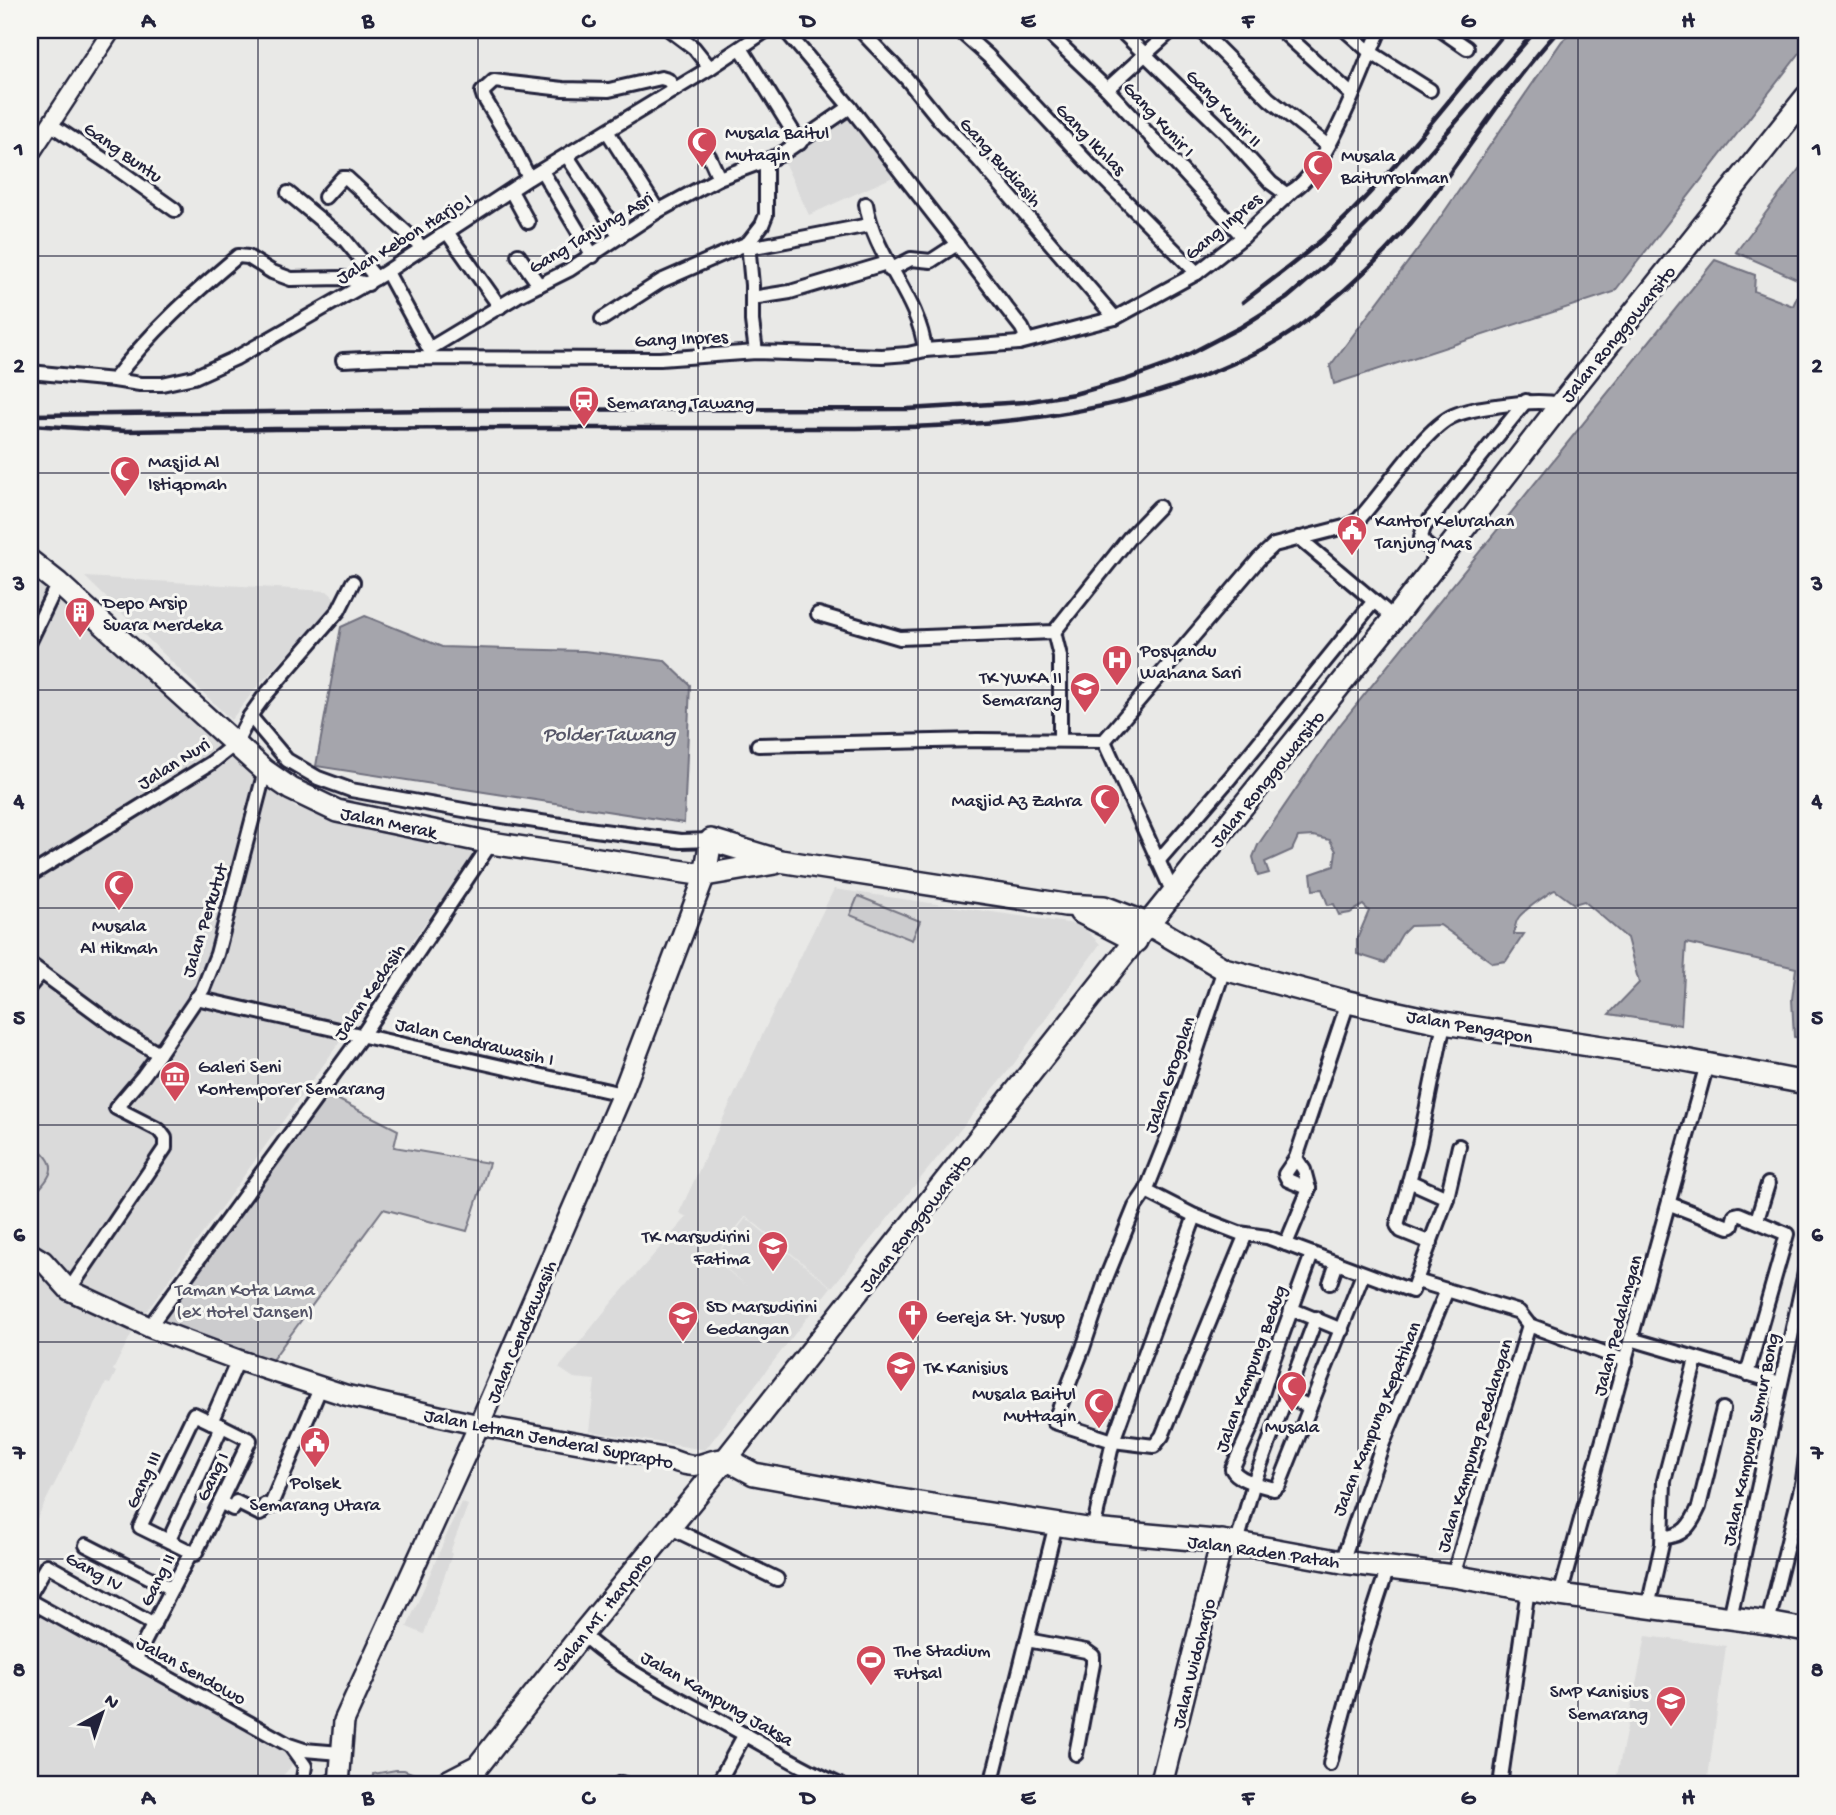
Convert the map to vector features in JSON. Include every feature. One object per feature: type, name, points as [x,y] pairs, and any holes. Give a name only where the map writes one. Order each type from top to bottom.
[{"type":"main road","name":"Jalan Ronggowarsito","points":[[726,1459],[1806,97]]},
{"type":"main road","name":"Jalan Merak","points":[[32,562],[265,771],[291,789],[337,811],[491,843],[708,857]]},
{"type":"main road","points":[[708,857],[780,861]]},
{"type":"main road","points":[[708,857],[746,866],[765,866],[780,861]]},
{"type":"main road","name":"Jalan Cendrawasih","points":[[341,1785],[344,1721],[479,1425],[622,1094],[708,857]]},
{"type":"main road","name":"Jalan Pengapon","points":[[780,861],[1065,905],[1107,924],[1142,933],[1224,969],[1348,1002],[1444,1023],[1707,1064],[1806,1083]]},
{"type":"main road","name":"Jalan Letnan Jenderal Suprapto","points":[[30,1253],[43,1261],[69,1290],[149,1327],[237,1360],[345,1395],[479,1425],[669,1459],[683,1464],[695,1465],[719,1458],[726,1459]]},
{"type":"main road","name":"Jalan Raden Patah","points":[[726,1459],[754,1474],[893,1499],[1093,1530],[1229,1542],[1342,1562],[1453,1576],[1560,1595],[1806,1630]]},
{"type":"main road","name":"Jalan MT. Haryono","points":[[463,1785],[582,1634],[726,1459]]},
{"type":"main road","name":"Jalan Widoharjo","points":[[1161,1785],[1229,1542]]},
{"type":"main road","name":"Jalan MT. Haryono","points":[[442,1785],[478,1765]]},
{"type":"main road","points":[[333,1785],[341,1785]]},
{"type":"street","points":[[30,155],[112,30]]},
{"type":"street","points":[[670,30],[694,48],[709,68]]},
{"type":"street","name":"Jalan Kebon Harjo I","points":[[30,372],[162,384],[194,377],[236,358],[377,278],[529,178],[767,30]]},
{"type":"street","points":[[785,30],[850,107],[1022,328],[1026,337],[1019,343]]},
{"type":"street","name":"Gang Budiasih","points":[[860,30],[978,159],[1115,318]]},
{"type":"street","name":"Gang Ikhlas","points":[[959,30],[988,56],[1196,273]]},
{"type":"street","name":"Gang Kunir I","points":[[1045,30],[1108,89],[1243,237]]},
{"type":"street","name":"Gang Kunir II","points":[[1120,30],[1242,151],[1270,183],[1283,193],[1291,192]]},
{"type":"street","points":[[1108,89],[1171,30]]},
{"type":"street","points":[[1200,30],[1269,99],[1328,146]]},
{"type":"street","points":[[1281,30],[1352,95]]},
{"type":"street","points":[[1345,30],[1370,52],[1430,90]]},
{"type":"street","points":[[1291,192],[1304,181],[1337,134],[1380,30]]},
{"type":"street","points":[[1441,30],[1467,48]]},
{"type":"street","points":[[741,48],[800,143]]},
{"type":"street","points":[[529,178],[484,98],[482,92],[489,83],[494,81],[564,89],[609,90],[661,78],[671,83],[675,89]]},
{"type":"street","name":"Gang Tanjung Asri","points":[[430,354],[500,307],[593,256],[658,211],[719,178],[780,155],[850,107]]},
{"type":"street","name":"Gang Buntu","points":[[50,124],[175,210]]},
{"type":"street","points":[[607,131],[658,211]]},
{"type":"street","points":[[567,156],[620,237]]},
{"type":"street","points":[[709,156],[719,178]]},
{"type":"street","points":[[757,352],[752,321],[748,246],[766,215],[766,160]]},
{"type":"street","points":[[542,171],[593,256]]},
{"type":"street","points":[[326,197],[342,178],[346,178],[423,248]]},
{"type":"street","points":[[511,191],[528,222]]},
{"type":"street","name":"Gang Inpres","points":[[343,360],[430,354],[660,359],[757,352],[882,356],[1019,343],[1115,318],[1196,273],[1243,237],[1291,192]]},
{"type":"street","points":[[288,193],[345,240],[377,278],[430,354]]},
{"type":"street","points":[[866,204],[869,225],[919,326],[925,350]]},
{"type":"street","points":[[602,319],[661,281],[748,246],[869,225]]},
{"type":"street","points":[[447,232],[500,307]]},
{"type":"street","points":[[752,298],[790,292],[911,259],[931,261],[957,244]]},
{"type":"street","points":[[114,380],[167,321],[241,255],[291,279],[377,278]]},
{"type":"street","points":[[518,255],[539,285]]},
{"type":"street","points":[[1442,556],[1426,545],[1421,537],[1424,527],[1526,401]]},
{"type":"street","points":[[1104,741],[1273,545],[1348,526],[1358,520],[1424,441],[1444,422],[1468,411],[1526,401],[1560,404]]},
{"type":"street","points":[[818,614],[900,638],[1054,632],[1121,548],[1158,507]]},
{"type":"street","points":[[1299,538],[1394,618]]},
{"type":"street","name":"Jalan Nuri","points":[[30,875],[211,763],[236,743],[250,716],[339,610],[353,582]]},
{"type":"street","points":[[30,641],[58,583]]},
{"type":"street","points":[[1158,861],[1230,778],[1374,601]]},
{"type":"street","points":[[1054,632],[1060,656],[1060,739]]},
{"type":"street","points":[[250,716],[287,760],[318,778],[351,790],[475,812],[681,841],[708,857]]},
{"type":"street","points":[[758,745],[1060,739],[1104,741]]},
{"type":"street","points":[[1104,741],[1173,893]]},
{"type":"street","name":"Jalan Perkutut","points":[[69,1290],[165,1148],[166,1138],[159,1130],[116,1108],[159,1054],[203,989],[217,954],[265,771]]},
{"type":"street","name":"Jalan Kedasih","points":[[149,1327],[362,1034],[491,843]]},
{"type":"street","points":[[30,964],[125,1034],[159,1054]]},
{"type":"street","name":"Jalan Grogolan","points":[[1113,1441],[1056,1424],[1054,1420],[1083,1348],[1107,1276],[1168,1136],[1224,969]]},
{"type":"street","points":[[30,986],[41,973]]},
{"type":"street","name":"Jalan Cendrawasih I","points":[[196,998],[622,1094]]},
{"type":"street","points":[[1309,1189],[1285,1176],[1296,1158],[1348,1002]]},
{"type":"street","points":[[1431,1243],[1401,1231],[1398,1222],[1419,1145],[1444,1023]]},
{"type":"street","name":"Jalan Pedalangan","points":[[1560,1595],[1707,1064]]},
{"type":"street","points":[[1146,1191],[1195,1216],[1246,1234],[1267,1237],[1411,1292],[1447,1198],[1459,1146]]},
{"type":"street","points":[[1286,1244],[1309,1189],[1304,1170],[1296,1158]]},
{"type":"street","points":[[1409,1181],[1447,1198]]},
{"type":"street","points":[[1757,1220],[1768,1184]]},
{"type":"street","points":[[1670,1204],[1729,1227],[1738,1214],[1784,1232],[1787,1236],[1747,1374]]},
{"type":"street","points":[[1093,1530],[1113,1441],[1195,1216]]},
{"type":"street","points":[[1113,1441],[1152,1447],[1159,1441],[1246,1234]]},
{"type":"street","name":"Jalan Kampung Bedug","points":[[1254,1482],[1236,1475],[1232,1469],[1252,1426],[1311,1254]]},
{"type":"street","points":[[1330,1283],[1336,1263]]},
{"type":"street","name":"Jalan Kampung Sumur Bong","points":[[1730,1618],[1806,1268]]},
{"type":"street","points":[[1254,1482],[1274,1489],[1277,1487],[1363,1274]]},
{"type":"street","points":[[1417,1281],[1521,1313],[1530,1325],[1626,1361]]},
{"type":"street","name":"Jalan Kampung Kepatihan","points":[[1342,1562],[1383,1443],[1447,1290]]},
{"type":"street","points":[[1291,1309],[1342,1330]]},
{"type":"street","points":[[1229,1542],[1316,1318]]},
{"type":"street","name":"Jalan Kampung Pedalangan","points":[[1453,1576],[1530,1325]]},
{"type":"street","points":[[1631,1339],[1780,1383]]},
{"type":"street","points":[[1648,1607],[1663,1537],[1664,1481],[1696,1359]]},
{"type":"street","points":[[169,1540],[216,1424],[237,1360]]},
{"type":"street","points":[[220,1502],[233,1509],[236,1502],[260,1514],[264,1505],[270,1507],[321,1386]]},
{"type":"street","points":[[1285,1395],[1310,1406]]},
{"type":"street","points":[[1663,1537],[1681,1534],[1692,1522],[1699,1507],[1723,1409]]},
{"type":"street","name":"Gang III","points":[[191,1552],[140,1528],[194,1414],[216,1424]]},
{"type":"street","name":"Gang I","points":[[191,1552],[195,1554],[250,1440],[216,1424]]},
{"type":"street","points":[[1768,1623],[1803,1480],[1806,1457]]},
{"type":"street","points":[[991,1785],[1056,1524]]},
{"type":"street","points":[[669,1527],[777,1579]]},
{"type":"street","points":[[86,1545],[172,1589]]},
{"type":"street","name":"Gang II","points":[[135,1660],[191,1552]]},
{"type":"street","name":"Gang IV","points":[[30,1594],[47,1564],[154,1625]]},
{"type":"street","points":[[1330,1764],[1357,1659],[1388,1568]]},
{"type":"street","points":[[1500,1785],[1528,1589]]},
{"type":"street","name":"Jalan Sendowo","points":[[30,1601],[289,1745],[330,1754],[341,1753]]},
{"type":"street","name":"Jalan Kampung Jaksa","points":[[582,1634],[664,1690],[805,1770],[840,1785]]},
{"type":"street","points":[[1027,1640],[1086,1651],[1093,1656],[1076,1754]]},
{"type":"street","points":[[717,1785],[745,1734]]},
{"type":"street","points":[[289,1745],[301,1757],[305,1766],[302,1785]]},
{"type":"street","points":[[617,1785],[627,1785]]},
{"type":"shaded area","points":[[847,110],[893,177],[809,215],[782,158]]},
{"type":"shaded area","points":[[30,574],[46,582],[296,808],[476,852],[134,1329],[113,1370],[116,1372],[110,1384],[106,1383],[30,1532]]},
{"type":"shaded area","points":[[85,577],[327,591],[336,599],[334,606],[256,688],[231,720]]},
{"type":"shaded area","points":[[834,889],[1081,925],[1100,944],[1013,1065],[832,1287],[746,1216],[713,1257],[695,1243],[703,1230],[693,1243],[747,1286],[714,1258],[746,1218],[831,1287],[705,1450],[589,1431],[595,1380],[574,1378],[559,1368],[613,1301],[687,1217],[679,1213]]},
{"type":"shaded area","points":[[461,1502],[468,1505],[424,1634],[407,1627]]},
{"type":"shaded area","points":[[30,1612],[295,1758],[290,1768],[274,1785],[30,1785]]},
{"type":"shaded area","name":"SMP Kanisius Semarang","points":[[1646,1636],[1726,1646],[1707,1785],[1615,1785]]},
{"type":"green space","points":[[858,896],[920,921],[912,940],[850,915]]},
{"type":"green space","name":"Taman Kota Lama (ex Hotel Jansen)","points":[[327,1094],[398,1130],[394,1147],[489,1163],[467,1231],[383,1209],[269,1364],[155,1323]]},
{"type":"green space","points":[[30,1142],[47,1157],[51,1170],[45,1182],[30,1199]]},
{"type":"green space","points":[[404,1770],[430,1780],[430,1784],[390,1785],[373,1777],[373,1774]]},
{"type":"water","points":[[1575,30],[1806,30],[1806,45],[1614,292],[1334,384],[1330,366],[1429,234],[1562,41]]},
{"type":"water","points":[[1806,160],[1806,283],[1736,252]]},
{"type":"water","points":[[1715,260],[1755,275],[1754,291],[1793,306],[1800,290],[1806,293],[1806,1039],[1794,1037],[1792,999],[1796,968],[1686,943],[1681,1025],[1609,1014],[1639,983],[1627,938],[1584,901],[1574,904],[1555,890],[1521,914],[1514,934],[1524,934],[1506,961],[1493,963],[1440,925],[1410,926],[1402,934],[1385,963],[1357,954],[1357,939],[1369,911],[1363,905],[1350,913],[1339,915],[1334,904],[1328,905],[1322,889],[1313,890],[1311,874],[1334,866],[1336,851],[1330,840],[1313,836],[1298,837],[1292,850],[1265,862],[1269,873],[1258,876],[1253,857],[1258,845],[1339,726]]},
{"type":"water","name":"Polder Tawang","points":[[365,616],[442,647],[584,651],[665,661],[690,685],[684,823],[316,766],[341,627]]},
{"type":"railway","points":[[1243,302],[1313,248],[1358,205],[1424,131],[1507,30]]},
{"type":"railway","points":[[30,415],[438,410],[908,409],[1024,402],[1074,394],[1172,363],[1241,327],[1287,298],[1328,263],[1369,222],[1536,30]]},
{"type":"railway","points":[[30,425],[126,431],[916,427],[1019,420],[1121,402],[1171,388],[1250,356],[1288,334],[1332,301],[1365,272],[1410,224],[1506,95],[1559,30]]},
{"type":"place","name":"Musala Baitul Mutaqin","points":[[702,169]]},
{"type":"place","name":"Musala Baiturrohman","points":[[1318,192]]},
{"type":"place","name":"Semarang Tawang","points":[[584,428]]},
{"type":"place","name":"Masjid Al Istiqomah","points":[[125,498]]},
{"type":"place","name":"Kantor Kelurahan Tanjung Mas","points":[[1352,557]]},
{"type":"place","name":"Depo Arsip Suara Merdeka","points":[[80,639]]},
{"type":"place","name":"Posyandu Wahana Sari","points":[[1117,687]]},
{"type":"place","name":"TK YWKA II Semarang","points":[[1085,714]]},
{"type":"place","name":"Masjid Az Zahra","points":[[1105,826]]},
{"type":"place","name":"Musala Al Hikmah","points":[[119,912]]},
{"type":"place","name":"Galeri Seni Kontemporer Semarang","points":[[175,1103]]},
{"type":"place","name":"TK Marsudirini Fatima","points":[[773,1273]]},
{"type":"place","name":"Gereja St. Yusup","points":[[913,1342]]},
{"type":"place","name":"SD Marsudirini Gedangan","points":[[683,1343]]},
{"type":"place","name":"TK Kanisius","points":[[901,1393]]},
{"type":"place","name":"Musala","points":[[1292,1413]]},
{"type":"place","name":"Musala Baitul Muttaqin","points":[[1099,1430]]},
{"type":"place","name":"Polsek Semarang Utara","points":[[315,1469]]},
{"type":"place","name":"The Stadium Futsal","points":[[871,1687]]},
{"type":"place","name":"SMP Kanisius Semarang","points":[[1671,1728]]}]
